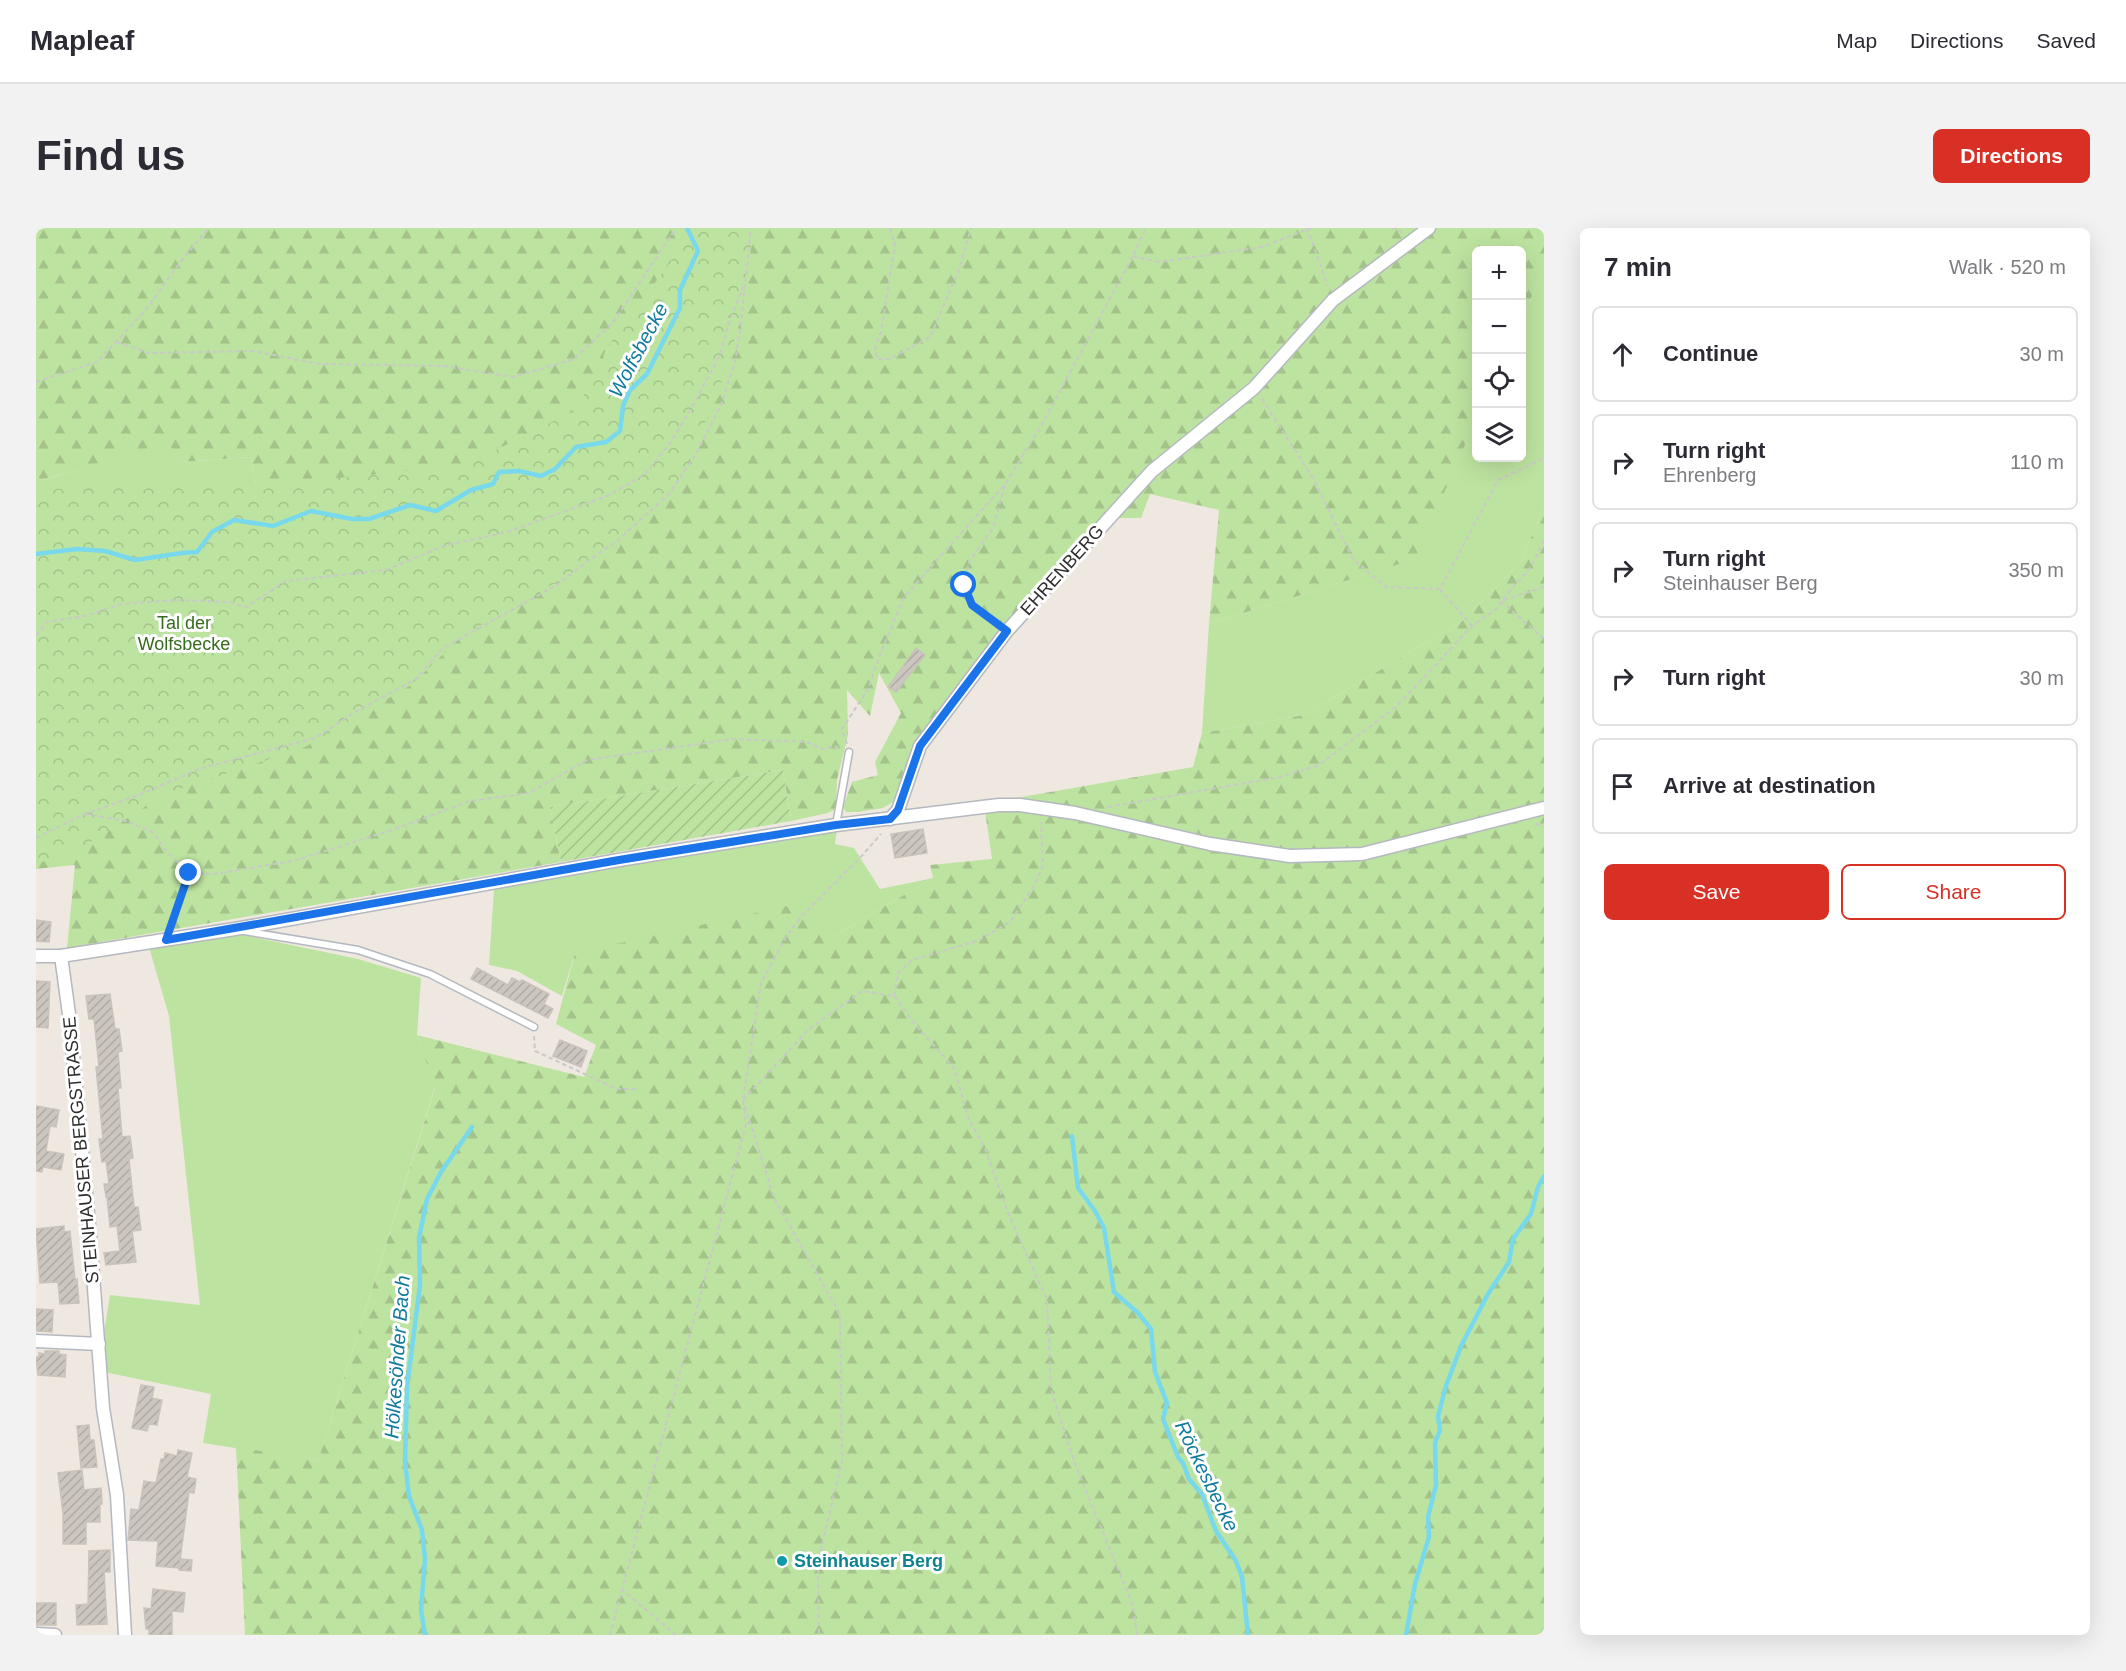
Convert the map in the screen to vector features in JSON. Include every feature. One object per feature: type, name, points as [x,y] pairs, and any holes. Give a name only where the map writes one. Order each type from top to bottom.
[{"type":"street","name":"EHRENBERG","points":[[890,819],[898,810],[920,746],[1007,631],[1152,471],[1254,388],[1333,300],[1429,228]]},
{"type":"street","points":[[36,956],[62,956],[235,929],[619,860],[836,825],[999,805],[1020,805],[1075,813],[1209,844],[1290,856],[1362,854],[1544,808]]},
{"type":"street","name":"STEINHAUSER BERGSTRASSE","points":[[62,956],[103,1408],[117,1495],[125,1635]]},
{"type":"street","points":[[36,1341],[99,1344]]},
{"type":"street","points":[[36,1634],[55,1635]]},
{"type":"lane","points":[[836,825],[849,753]]},
{"type":"lane","points":[[235,929],[358,950],[430,974],[534,1027]]},
{"type":"path","points":[[36,382],[97,362],[145,311],[184,257],[209,228]]},
{"type":"path","points":[[117,342],[148,353],[254,351],[319,364],[444,366],[513,377],[574,359],[614,321],[676,228]]},
{"type":"path","points":[[36,838],[84,814],[139,795],[199,769],[315,738],[357,711],[416,679],[443,648],[557,585],[616,542],[669,494],[696,454],[721,405],[735,362],[751,228]]},
{"type":"path","points":[[890,228],[895,245],[881,332],[875,348],[877,359],[890,359],[930,337],[959,270],[971,228]]},
{"type":"path","points":[[849,753],[842,729],[868,690],[904,597],[1006,483],[1041,426],[1146,228]]},
{"type":"path","points":[[1133,256],[1159,262],[1262,247],[1308,229],[1333,300]]},
{"type":"path","points":[[36,635],[48,622],[85,616],[121,604],[178,600],[229,602],[246,607],[286,581],[386,570],[446,545],[508,532],[608,496],[644,475],[671,442],[720,355],[744,284]]},
{"type":"path","points":[[1254,388],[1313,478],[1353,559],[1386,587],[1440,589],[1472,627]]},
{"type":"path","points":[[1440,589],[1498,480],[1544,458]]},
{"type":"path","points":[[1006,483],[993,528],[969,562],[964,585],[972,605],[1007,631]]},
{"type":"path","points":[[1109,807],[1280,777],[1319,765],[1396,707],[1472,627],[1499,607],[1501,601],[1531,567],[1544,540]]},
{"type":"path","points":[[1501,601],[1544,587]]},
{"type":"path","points":[[1501,601],[1544,639]]},
{"type":"path","points":[[84,814],[126,821],[153,832],[166,850],[189,873],[215,874],[297,860],[395,829],[470,801],[529,793],[587,760],[734,739],[807,742],[822,749],[834,746],[849,753]]},
{"type":"path","points":[[894,996],[898,973],[912,960],[977,941],[1010,922],[1034,886],[1043,865],[1040,808]]},
{"type":"path","points":[[610,1635],[746,1124],[743,1100],[762,983],[786,937],[800,918],[859,859],[878,838],[890,819]]},
{"type":"path","points":[[166,940],[189,873]]},
{"type":"path","points":[[743,1100],[809,1029],[862,991],[894,996],[919,1029],[954,1068],[969,1120],[985,1148],[1008,1213],[1047,1300],[1051,1389],[1074,1461],[1133,1606],[1137,1635]]},
{"type":"path","points":[[534,1027],[535,1051],[617,1089],[638,1089]]},
{"type":"path","points":[[743,1100],[774,1198],[840,1314],[842,1461],[818,1562],[819,1635]]},
{"type":"path","points":[[621,1589],[676,1635]]},
{"type":"green space","points":[[36,228],[1544,228],[1544,268],[1526,310],[1526,246],[1472,246],[1472,429],[1415,559],[1209,624],[1219,510],[1150,494],[1141,518],[1113,518],[1007,637],[922,741],[895,801],[883,808],[846,812],[843,807],[852,782],[878,775],[875,762],[901,713],[879,673],[870,716],[847,690],[848,735],[837,780],[836,805],[834,810],[828,813],[791,821],[783,770],[550,807],[561,862],[67,948],[75,865],[36,869],[36,523],[260,505],[251,457],[180,462],[168,442],[42,480],[36,477]]},
{"type":"green space","name":"Tal der Wolfsbecke","points":[[680,228],[754,228],[741,318],[718,394],[682,476],[600,557],[462,636],[411,685],[305,747],[163,795],[80,849],[36,864],[36,484],[47,489],[270,485],[465,465],[576,410],[608,346],[683,245]]},
{"type":"green space","points":[[1544,268],[1544,506],[1521,562],[1461,622],[1304,715],[1202,733],[1209,624],[1414,559],[1472,429],[1472,462],[1526,462],[1526,310]]},
{"type":"green space","points":[[168,441],[180,462],[251,457],[260,505],[36,523],[36,477],[43,480]]},
{"type":"green space","points":[[1544,506],[1544,1635],[245,1635],[236,1447],[318,1461],[435,1088],[417,1035],[584,1077],[596,1045],[556,1024],[575,953],[805,902],[827,940],[933,878],[930,865],[992,859],[985,811],[988,803],[1193,767],[1202,733],[1304,715],[1461,622],[1521,562]]},
{"type":"green space","points":[[783,770],[791,821],[561,862],[550,807]]},
{"type":"green space","points":[[837,829],[835,844],[854,848],[880,889],[933,878],[827,940],[575,953],[562,996],[517,971],[489,965],[494,889]]},
{"type":"green space","points":[[239,934],[358,959],[421,978],[417,1035],[435,1087],[318,1461],[203,1443],[211,1394],[104,1372],[102,1344],[110,1295],[200,1305],[169,1016],[149,947]]},
{"type":"building","points":[[916,648],[925,655],[896,692],[888,687]]},
{"type":"building","points":[[923,829],[927,853],[895,858],[891,834]]},
{"type":"building","points":[[36,920],[51,922],[49,942],[36,941]]},
{"type":"building","points":[[477,968],[508,985],[512,978],[520,982],[522,980],[549,994],[544,1004],[553,1009],[548,1018],[471,979]]},
{"type":"building","points":[[36,981],[50,982],[48,1028],[36,1027]]},
{"type":"building","points":[[110,994],[115,1029],[119,1029],[122,1051],[118,1052],[121,1088],[118,1088],[122,1137],[130,1136],[133,1158],[129,1159],[134,1207],[138,1207],[141,1230],[132,1231],[136,1262],[106,1265],[104,1253],[120,1251],[117,1226],[110,1227],[104,1184],[109,1184],[106,1161],[102,1162],[99,1139],[103,1139],[96,1067],[99,1067],[94,1019],[89,1019],[86,996]]},
{"type":"building","points":[[560,1040],[587,1051],[581,1067],[553,1056]]},
{"type":"building","points":[[36,1106],[59,1110],[56,1127],[50,1126],[46,1151],[64,1154],[61,1170],[43,1167],[42,1172],[36,1171]]},
{"type":"building","points":[[64,1226],[64,1232],[70,1231],[79,1303],[60,1304],[58,1282],[40,1283],[36,1229]]},
{"type":"building","points":[[36,1309],[53,1310],[52,1332],[36,1331]]},
{"type":"building","points":[[45,1351],[59,1351],[59,1354],[66,1355],[65,1377],[38,1375],[36,1357],[39,1357],[39,1353],[45,1354]]},
{"type":"building","points":[[141,1385],[154,1387],[152,1398],[162,1400],[157,1425],[149,1424],[147,1431],[132,1428]]},
{"type":"building","points":[[89,1425],[90,1440],[94,1440],[97,1467],[81,1468],[77,1426]]},
{"type":"building","points":[[178,1450],[192,1453],[187,1477],[196,1479],[194,1493],[189,1492],[179,1568],[156,1566],[158,1541],[128,1540],[131,1509],[139,1510],[144,1481],[156,1483],[161,1459],[164,1459],[165,1453],[177,1456]]},
{"type":"building","points":[[82,1470],[84,1490],[101,1488],[100,1522],[86,1522],[86,1544],[63,1544],[63,1513],[58,1473]]},
{"type":"building","points":[[110,1550],[110,1572],[104,1572],[107,1624],[77,1625],[76,1605],[88,1604],[89,1551]]},
{"type":"building","points":[[180,1559],[192,1560],[191,1571],[179,1570]]},
{"type":"building","points":[[153,1589],[185,1593],[183,1612],[172,1611],[172,1635],[149,1635],[149,1629],[146,1629],[144,1608],[151,1609]]},
{"type":"building","points":[[36,1603],[56,1603],[56,1625],[36,1625]]},
{"type":"waterway","name":"Wolfsbecke","points":[[36,554],[77,549],[105,551],[135,560],[197,552],[212,532],[234,520],[273,526],[311,511],[352,519],[369,519],[410,505],[436,511],[471,490],[493,484],[499,472],[519,471],[541,476],[555,469],[576,447],[606,442],[620,431],[623,406],[630,390],[647,374],[680,308],[680,290],[698,251],[687,228]]},
{"type":"waterway","name":"Hölkesöhder Bach","points":[[425,1635],[421,1610],[425,1559],[422,1530],[409,1496],[405,1462],[407,1387],[420,1285],[419,1238],[427,1199],[441,1172],[472,1127]]},
{"type":"waterway","name":"Röckesbecke","points":[[1072,1136],[1078,1188],[1104,1228],[1114,1292],[1138,1313],[1151,1329],[1155,1372],[1167,1403],[1163,1419],[1178,1457],[1189,1479],[1202,1494],[1216,1531],[1236,1561],[1242,1577],[1248,1635]]},
{"type":"waterway","points":[[1406,1635],[1415,1584],[1429,1537],[1428,1517],[1436,1485],[1435,1443],[1440,1430],[1438,1416],[1446,1386],[1461,1346],[1488,1294],[1509,1262],[1513,1239],[1531,1214],[1538,1187],[1544,1176]]},
{"type":"place","name":"Steinhauser Berg","points":[[782,1561]]},
{"type":"route","points":[[189,873],[166,940],[619,860],[836,825],[890,819],[898,810],[920,746],[1007,631],[972,605],[964,585]]}]
